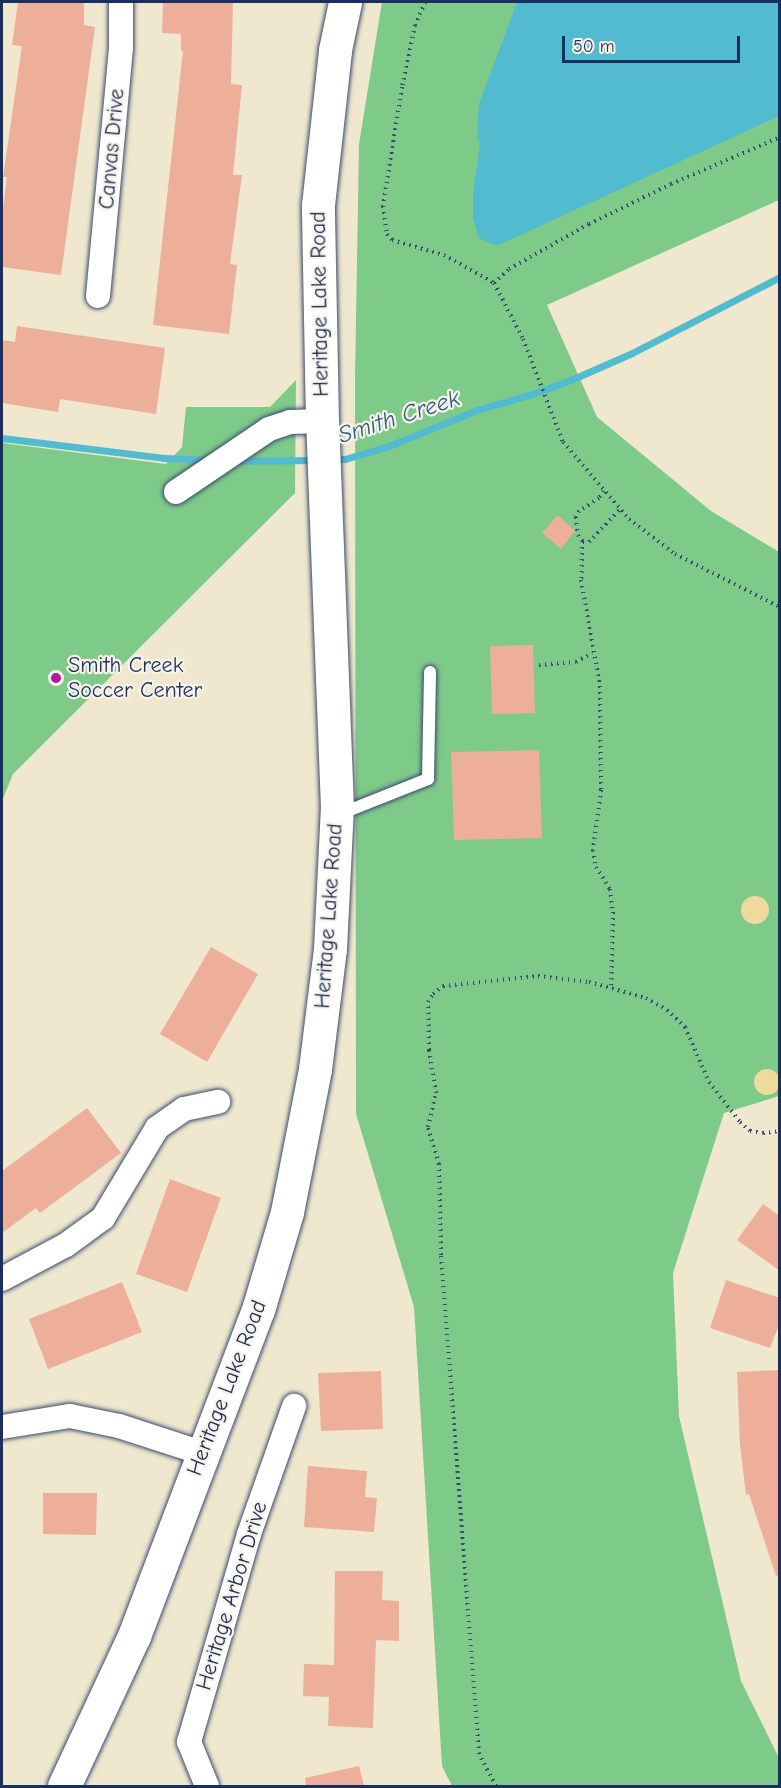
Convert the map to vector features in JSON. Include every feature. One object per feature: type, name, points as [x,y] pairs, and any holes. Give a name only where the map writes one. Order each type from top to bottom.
[{"type":"main road","name":"Heritage Lake Road","points":[[64,1786],[134,1636],[258,1310],[287,1212],[315,1069],[330,949],[337,815],[322,421],[318,205],[335,50],[345,2]]},
{"type":"street","name":"Canvas Drive","points":[[98,296],[121,47],[121,2]]},
{"type":"street","points":[[176,492],[268,429],[290,422],[322,421]]},
{"type":"street","points":[[2,1279],[66,1245],[103,1218],[157,1128],[184,1109],[218,1102]]},
{"type":"street","name":"Heritage Arbor Drive","points":[[207,1786],[189,1742],[249,1534],[294,1406]]},
{"type":"street","points":[[2,1427],[70,1416],[119,1426],[202,1453]]},
{"type":"lane","points":[[337,815],[428,779],[430,672]]},
{"type":"path","points":[[425,2],[415,25],[402,87],[383,206],[387,234],[392,240],[444,255],[494,283],[523,339],[563,442],[629,519],[675,554],[780,607]]},
{"type":"path","points":[[494,283],[509,268],[589,224],[670,184],[780,137]]},
{"type":"path","points":[[604,491],[599,498],[579,511],[576,517],[578,535],[582,541],[581,580],[592,653],[600,686],[601,790],[593,850],[596,867],[610,889],[613,912],[611,987]]},
{"type":"path","points":[[582,541],[589,542],[620,509]]},
{"type":"path","points":[[539,665],[576,662],[592,653]]},
{"type":"path","points":[[496,1786],[479,1754],[441,1255],[439,1164],[428,1127],[436,1093],[429,1050],[428,1002],[433,994],[443,987],[495,979],[538,976],[590,982],[646,998],[668,1010],[685,1027],[709,1082],[740,1122],[750,1131],[763,1133],[780,1131]]},
{"type":"green space","points":[[382,2],[779,2],[779,200],[547,305],[597,417],[711,511],[779,552],[779,1096],[724,1113],[673,1273],[679,1416],[741,1681],[779,1758],[779,1786],[452,1786],[442,1766],[414,1307],[356,1114],[355,377],[359,144]]},
{"type":"green space","name":"Smith Creek Soccer Center","points":[[296,380],[295,493],[13,774],[2,801],[2,443],[166,464],[182,447],[186,407],[270,407]]},
{"type":"sand","points":[[755,896],[765,900],[769,910],[765,920],[755,924],[745,920],[741,910],[745,900]]},
{"type":"sand","points":[[767,1069],[776,1073],[780,1082],[776,1091],[767,1095],[758,1091],[754,1082],[758,1073]]},
{"type":"water","points":[[517,2],[779,2],[779,116],[501,244],[493,245],[479,238],[473,218],[473,193],[480,144],[477,136],[479,104]]},
{"type":"building","points":[[18,2],[84,2],[84,25],[95,27],[61,275],[2,267],[2,216],[7,177],[3,177],[22,46],[12,45]]},
{"type":"building","points":[[163,2],[233,2],[231,84],[242,85],[233,175],[242,175],[230,264],[237,265],[229,334],[153,325],[183,51],[181,51],[181,34],[162,33]]},
{"type":"building","points":[[17,326],[165,348],[156,414],[60,399],[58,412],[2,403],[2,340],[15,342]]},
{"type":"building","points":[[558,515],[575,531],[561,549],[542,533]]},
{"type":"building","points":[[533,645],[535,713],[492,714],[490,646]]},
{"type":"building","points":[[539,750],[542,838],[454,840],[451,752]]},
{"type":"building","points":[[211,947],[258,974],[207,1062],[160,1034]]},
{"type":"building","points":[[87,1108],[121,1153],[40,1213],[36,1208],[2,1233],[2,1171]]},
{"type":"building","points":[[170,1179],[221,1198],[187,1292],[136,1274]]},
{"type":"building","points":[[763,1204],[780,1216],[780,1271],[737,1240]]},
{"type":"building","points":[[726,1280],[780,1298],[780,1322],[770,1348],[710,1328]]},
{"type":"building","points":[[122,1282],[142,1332],[48,1369],[29,1319]]},
{"type":"building","points":[[780,1370],[780,1575],[776,1576],[749,1494],[746,1495],[740,1445],[737,1372]]},
{"type":"building","points":[[381,1371],[383,1429],[321,1431],[318,1373]]},
{"type":"building","points":[[308,1466],[367,1471],[365,1497],[377,1498],[374,1532],[304,1527]]},
{"type":"building","points":[[43,1493],[97,1493],[96,1535],[43,1534]]},
{"type":"building","points":[[335,1571],[383,1571],[382,1600],[399,1601],[399,1641],[376,1640],[373,1728],[328,1726],[329,1697],[303,1696],[304,1664],[334,1665]]},
{"type":"building","points":[[359,1766],[364,1786],[306,1786],[305,1778]]},
{"type":"waterway","name":"Smith Creek","points":[[331,459],[345,459],[389,446],[477,410],[573,379],[632,353],[780,277]]},
{"type":"waterway","name":"Smith Creek","points":[[2,438],[164,458],[209,460]]},
{"type":"waterway","name":"Smith Creek","points":[[235,461],[314,460]]},
{"type":"place","name":"Smith Creek Soccer Center","points":[[56,678]]}]
